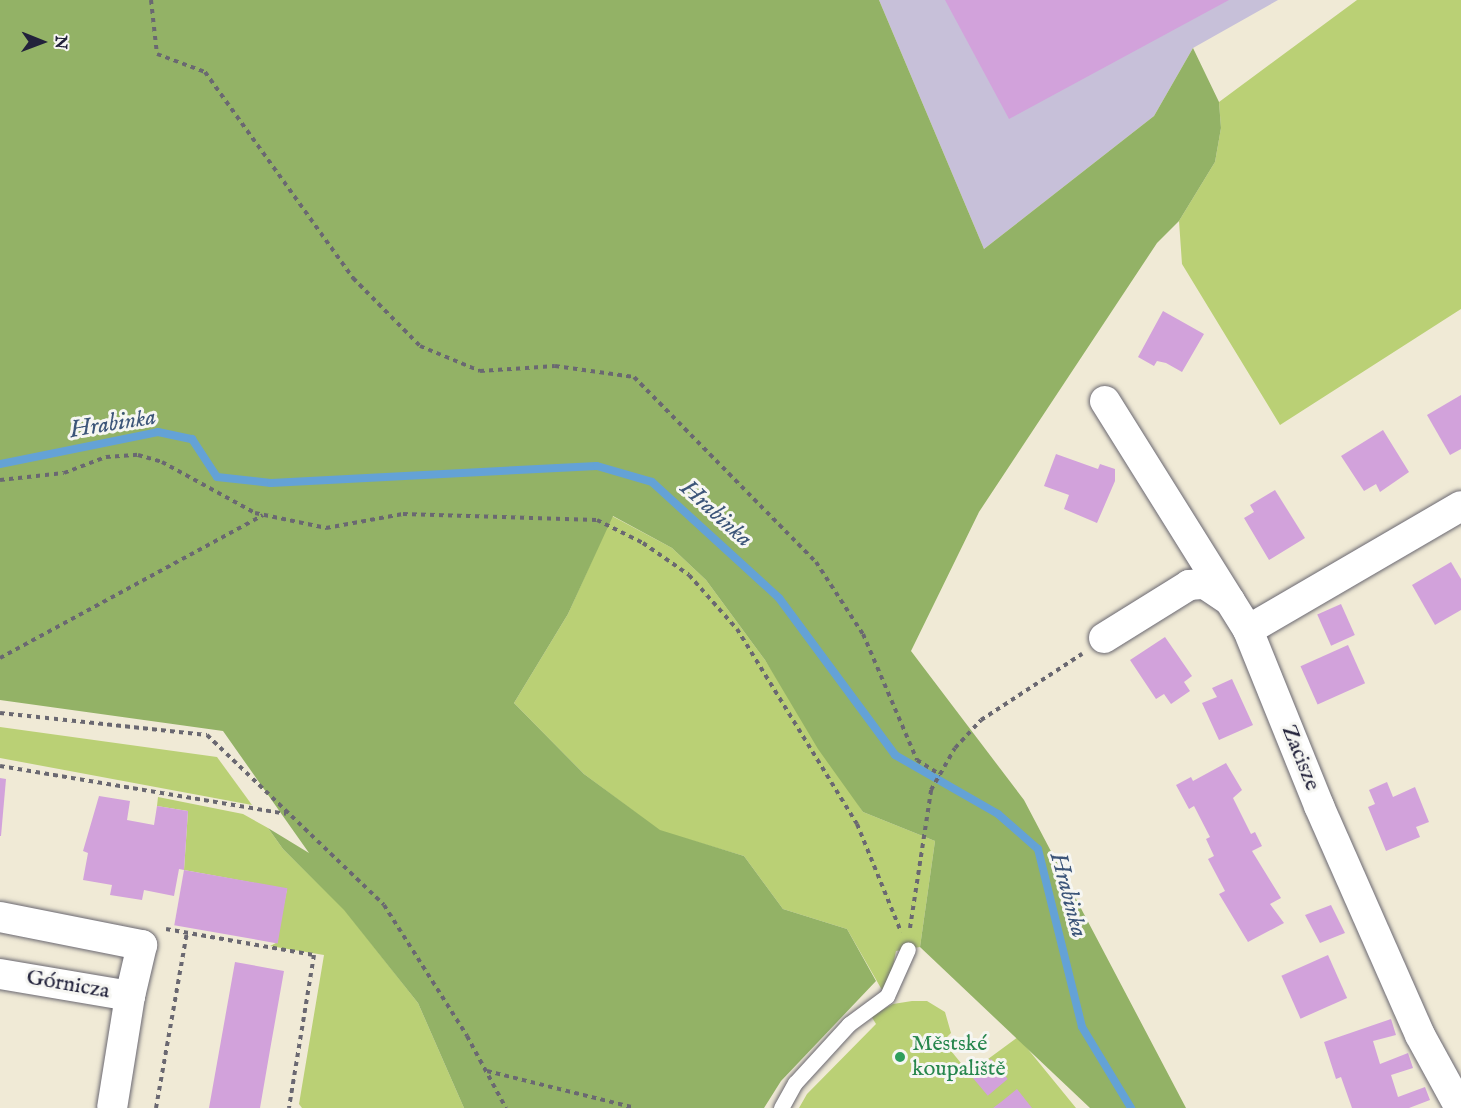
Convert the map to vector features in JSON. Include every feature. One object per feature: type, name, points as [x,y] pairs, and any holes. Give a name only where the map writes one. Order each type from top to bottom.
[{"type":"street","name":"Zacisze","points":[[1105,401],[1248,630],[1319,806],[1420,1035],[1460,1108]]},
{"type":"street","points":[[1248,630],[1461,506]]},
{"type":"street","points":[[1104,638],[1189,585],[1205,584],[1230,602]]},
{"type":"street","points":[[0,917],[142,945],[130,996]]},
{"type":"street","name":"Górnicza","points":[[0,974],[130,996],[112,1108]]},
{"type":"lane","points":[[782,1108],[795,1083],[849,1024],[887,996],[908,949]]},
{"type":"path","points":[[151,0],[157,54],[205,72],[353,278],[420,346],[480,371],[555,366],[634,377],[816,562],[863,634],[917,760],[941,775]]},
{"type":"path","points":[[0,480],[64,473],[106,457],[138,455],[162,462],[263,515],[326,528],[422,513],[597,520],[643,543],[688,575],[737,629],[857,824],[908,949]]},
{"type":"path","points":[[0,658],[263,515]]},
{"type":"path","points":[[908,949],[932,790],[955,748],[981,720],[1104,638]]},
{"type":"path","points":[[0,713],[207,735],[384,905],[486,1071],[506,1108]]},
{"type":"path","points":[[0,766],[289,814]]},
{"type":"path","points":[[163,929],[314,955],[289,1108]]},
{"type":"path","points":[[156,1108],[187,933]]},
{"type":"path","points":[[486,1071],[635,1108]]},
{"type":"shaded area","points":[[879,0],[1278,0],[1193,48],[1154,116],[984,249]]},
{"type":"green space","points":[[0,0],[879,0],[984,249],[1154,116],[1193,48],[1219,102],[1221,128],[1215,162],[1179,221],[1157,243],[979,512],[911,651],[1024,800],[1186,1108],[1090,1108],[920,947],[935,841],[863,812],[818,749],[765,660],[706,580],[672,548],[613,516],[568,614],[514,703],[584,774],[660,830],[744,856],[783,909],[847,929],[876,981],[781,1081],[764,1108],[464,1108],[418,1003],[344,910],[283,849],[268,828],[309,853],[223,731],[0,700]]},
{"type":"green space","points":[[1357,0],[1461,0],[1461,309],[1280,425],[1182,264],[1179,221],[1215,162],[1221,128],[1219,102]]},
{"type":"green space","points":[[612,516],[672,548],[706,580],[765,660],[863,812],[935,841],[920,947],[896,951],[892,971],[882,990],[847,929],[783,909],[744,856],[660,831],[584,774],[514,703],[568,614]]},
{"type":"green space","points":[[0,727],[217,757],[252,805],[0,758]]},
{"type":"green space","points":[[158,797],[243,814],[268,828],[283,849],[344,909],[418,1003],[464,1108],[302,1108],[299,1104],[324,955],[270,946],[276,943],[287,889],[184,870],[188,811],[157,806]]},
{"type":"green space","name":"Městské koupaliště","points":[[927,1001],[945,1012],[951,1033],[943,1041],[969,1073],[1018,1037],[1076,1108],[799,1108],[807,1094],[876,1024],[871,1016],[893,1004]]},
{"type":"building","points":[[945,0],[1229,0],[1009,119]]},
{"type":"building","points":[[1163,311],[1204,334],[1182,372],[1157,361],[1154,366],[1138,357]]},
{"type":"building","points":[[1461,395],[1461,449],[1450,455],[1427,415]]},
{"type":"building","points":[[1383,430],[1409,472],[1380,492],[1376,484],[1364,491],[1341,456]]},
{"type":"building","points":[[1056,454],[1098,469],[1100,464],[1115,469],[1115,481],[1097,523],[1064,509],[1069,495],[1044,486]]},
{"type":"building","points":[[1275,490],[1305,538],[1269,560],[1244,518],[1254,512],[1250,505]]},
{"type":"building","points":[[1451,562],[1461,579],[1461,610],[1435,625],[1412,585]]},
{"type":"building","points":[[1341,604],[1355,635],[1331,646],[1317,615]]},
{"type":"building","points":[[1165,637],[1192,676],[1184,682],[1190,691],[1171,704],[1164,694],[1156,699],[1130,660]]},
{"type":"building","points":[[1348,645],[1365,683],[1318,705],[1300,666]]},
{"type":"building","points":[[1232,679],[1253,725],[1219,740],[1202,703],[1217,697],[1212,688]]},
{"type":"building","points":[[1226,763],[1242,790],[1233,798],[1251,834],[1255,832],[1262,846],[1252,851],[1281,898],[1270,904],[1284,923],[1248,942],[1219,894],[1225,891],[1208,859],[1214,856],[1206,839],[1210,837],[1194,806],[1189,809],[1176,785],[1191,777],[1193,781]]},
{"type":"building","points":[[0,778],[6,779],[1,836],[0,836]]},
{"type":"building","points":[[1387,782],[1393,797],[1415,787],[1429,822],[1416,827],[1420,837],[1386,851],[1368,807],[1375,804],[1369,790]]},
{"type":"building","points":[[99,796],[130,801],[127,820],[154,825],[157,806],[188,811],[184,870],[179,869],[174,896],[144,890],[142,900],[110,895],[112,885],[83,880],[88,853],[83,851]]},
{"type":"building","points":[[184,870],[287,888],[278,943],[174,925]]},
{"type":"building","points":[[1331,905],[1345,933],[1320,943],[1305,915]]},
{"type":"building","points":[[1328,955],[1347,998],[1301,1019],[1281,976]]},
{"type":"building","points":[[235,962],[284,971],[260,1108],[209,1108]]},
{"type":"building","points":[[1391,1019],[1396,1035],[1373,1041],[1380,1064],[1408,1053],[1413,1068],[1391,1075],[1398,1097],[1425,1087],[1430,1100],[1409,1108],[1352,1108],[1341,1077],[1336,1079],[1324,1042]]},
{"type":"building","points":[[991,1059],[1008,1079],[988,1096],[971,1076]]},
{"type":"building","points":[[1017,1089],[1032,1108],[993,1108],[1001,1102]]},
{"type":"waterway","name":"Hrabinka","points":[[0,464],[158,432],[192,439],[217,477],[271,483],[597,466],[652,482],[779,598],[895,755],[998,814],[1038,849],[1082,1027],[1131,1108]]},
{"type":"place","name":"Městské koupaliště","points":[[900,1057]]}]
